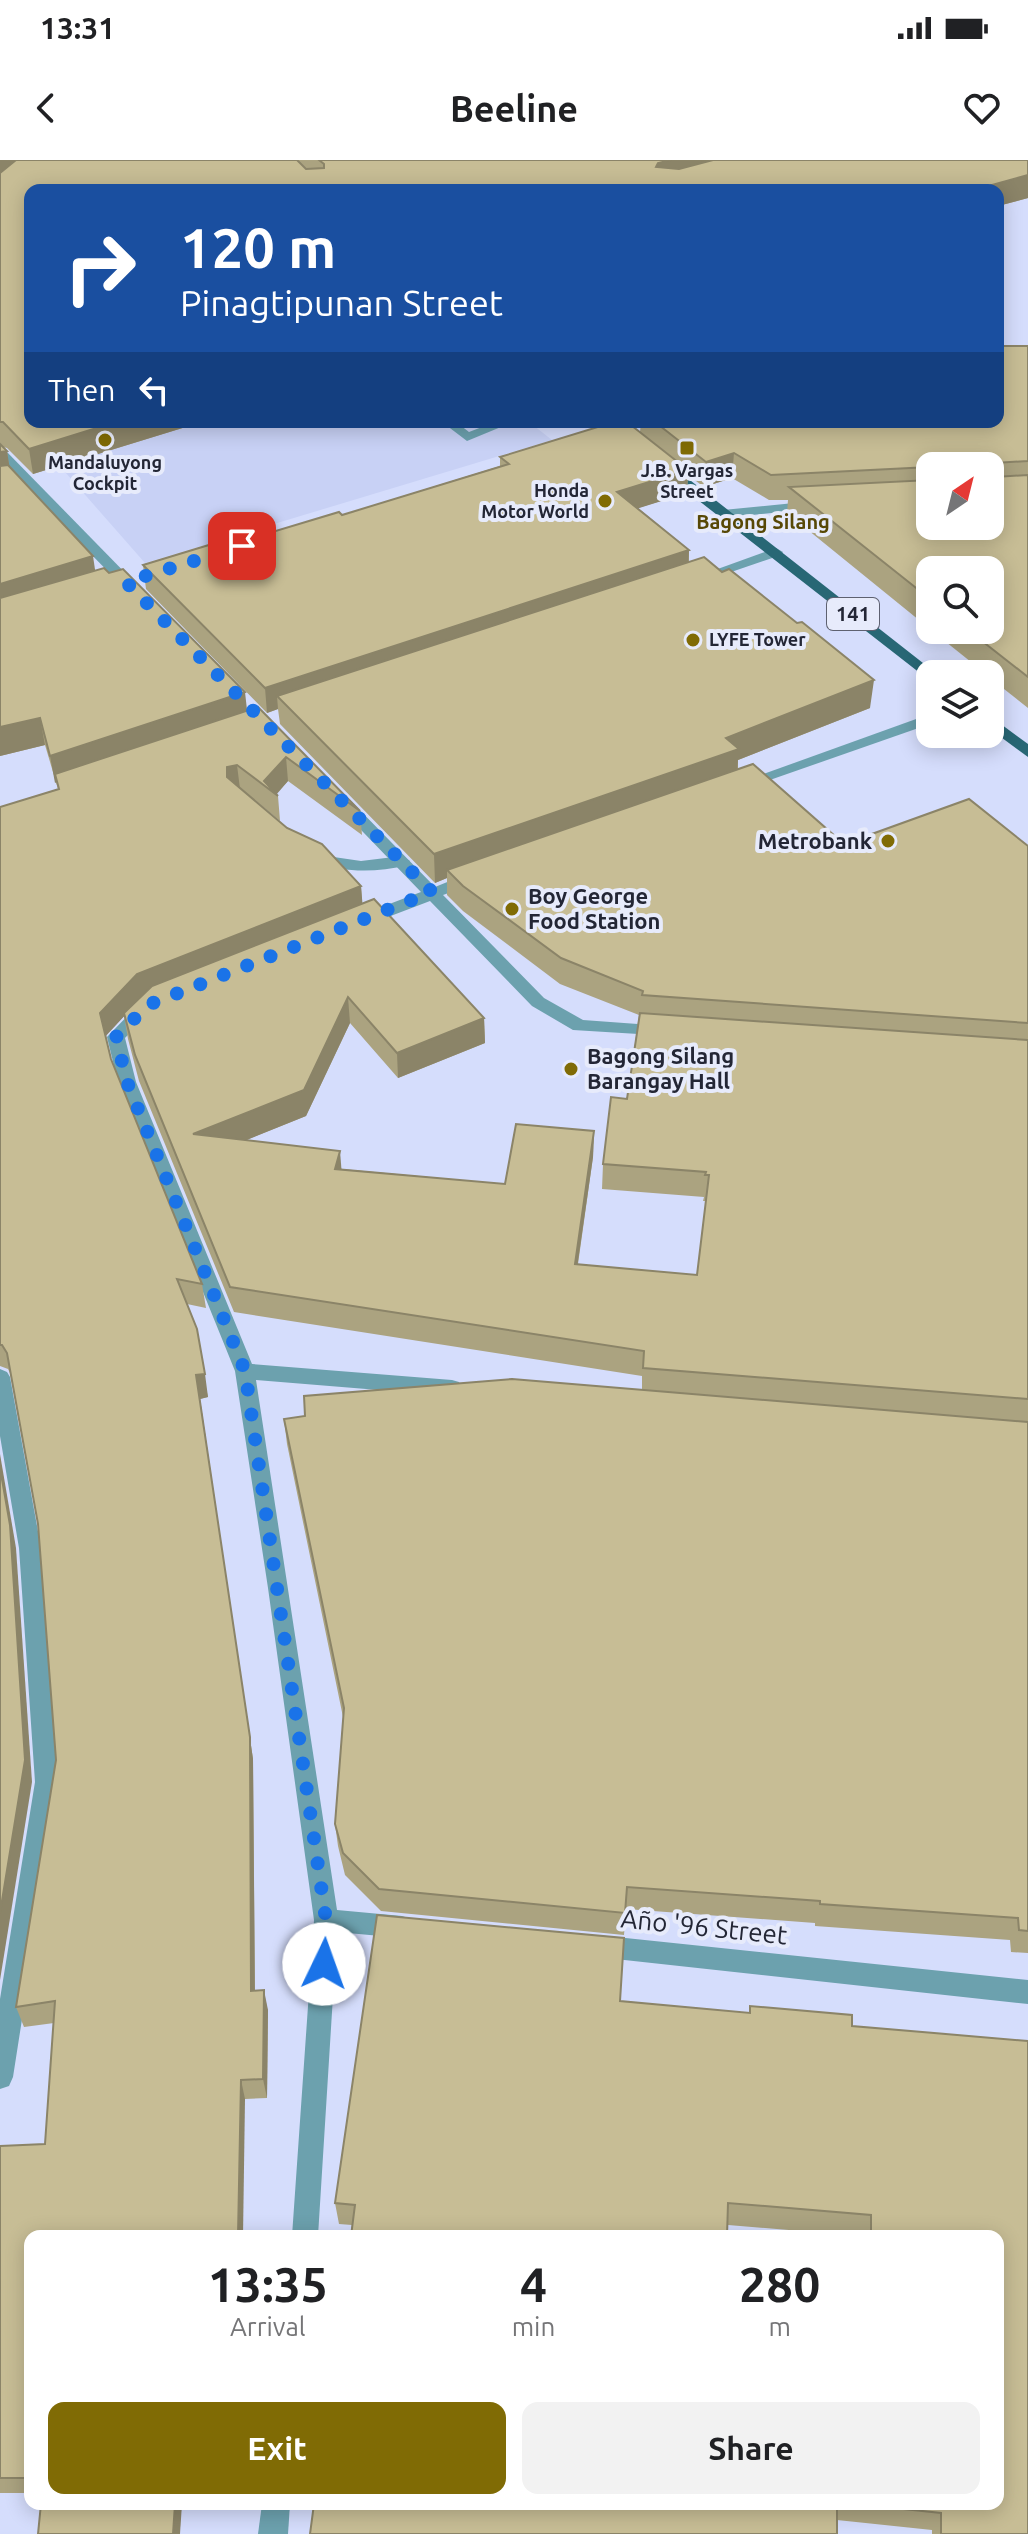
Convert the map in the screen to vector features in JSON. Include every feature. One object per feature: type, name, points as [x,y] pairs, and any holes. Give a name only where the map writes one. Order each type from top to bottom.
[{"type":"main road","name":"141","points":[[655,460],[916,663]]},
{"type":"main road","points":[[1004,732],[1028,752]]},
{"type":"street","points":[[456,428],[467,437],[491,428]]},
{"type":"street","points":[[0,453],[19,482],[148,604]]},
{"type":"street","points":[[723,514],[772,507],[836,504]]},
{"type":"street","points":[[686,583],[776,552]]},
{"type":"street","points":[[719,792],[916,724]]},
{"type":"street","points":[[328,787],[538,1002],[579,1026],[690,1034]]},
{"type":"street","points":[[305,854],[349,868],[375,868],[402,861]]},
{"type":"street","points":[[347,926],[493,871]]},
{"type":"street","points":[[162,999],[148,1005],[116,1037],[127,1082],[245,1371],[326,1920],[305,2230]]},
{"type":"street","points":[[245,1371],[480,1391]]},
{"type":"street","points":[[0,1377],[30,1548],[47,1782],[0,2077]]},
{"type":"street","points":[[326,1920],[422,1929]]},
{"type":"street","name":"Año '96 Street","points":[[565,1943],[1028,1992]]},
{"type":"street","points":[[273,2534],[275,2510]]},
{"type":"shaded area","name":"Mandaluyong Cockpit","points":[[0,355],[24,409],[24,425],[0,398]]},
{"type":"shaded area","name":"Mandaluyong Cockpit","points":[[26,428],[537,428],[552,440],[145,563]]},
{"type":"building","points":[[16,160],[297,160],[306,169],[324,168],[319,160],[671,160],[658,163],[656,167],[679,169],[713,160],[1028,160],[1028,175],[996,184],[24,184],[24,428],[97,428],[29,449],[0,422],[0,173]]},
{"type":"building","points":[[1004,346],[1028,346],[1028,461],[1004,462],[1004,452],[916,452],[916,468],[771,475],[734,453],[706,462],[663,428],[1004,428]]},
{"type":"building","points":[[594,428],[635,428],[688,470],[617,492],[689,550],[265,688],[143,565],[222,541],[226,546],[339,512],[342,515],[509,464],[500,457]]},
{"type":"building","points":[[8,465],[93,556],[0,584],[0,466]]},
{"type":"building","points":[[1028,475],[1028,677],[986,644],[1004,644],[1004,556],[916,556],[916,588],[789,487],[916,481],[916,540],[1004,540],[1004,476]]},
{"type":"building","points":[[704,557],[722,572],[729,569],[874,680],[726,738],[739,749],[434,854],[277,696]]},
{"type":"building","points":[[104,568],[109,573],[123,569],[245,692],[50,756],[40,718],[0,727],[0,598]]},
{"type":"building","points":[[258,707],[360,811],[286,757],[264,781],[278,796],[237,765],[227,767],[227,777],[287,828],[322,844],[361,886],[137,974],[100,1013],[111,1059],[202,1284],[177,1279],[197,1329],[205,1374],[196,1375],[250,1737],[251,1991],[264,1990],[263,2079],[241,2080],[238,2230],[24,2230],[24,2478],[0,2478],[0,2146],[45,2144],[55,2001],[16,2007],[56,1760],[38,1524],[7,1353],[0,1345],[0,807],[59,789],[55,774]]},
{"type":"building","points":[[753,764],[844,844],[969,799],[1028,846],[1028,1023],[642,995],[643,991],[561,958],[463,886],[447,870]]},
{"type":"building","points":[[374,899],[484,1018],[397,1053],[348,997],[304,1090],[193,1134],[340,1151],[335,1169],[505,1184],[516,1124],[594,1131],[575,1264],[697,1275],[709,1175],[705,1175],[706,1172],[603,1164],[611,1097],[627,1099],[640,1013],[1028,1040],[1028,1399],[643,1368],[644,1351],[230,1287],[135,1055],[124,1013],[152,986]]},
{"type":"building","points":[[512,1379],[1028,1422],[1028,1931],[1019,1930],[1018,1918],[627,1887],[625,1913],[379,1889],[343,1853],[335,1824],[344,1708],[284,1419],[305,1416],[304,1396]]},
{"type":"building","points":[[0,1468],[10,1525],[25,1760],[0,1913]]},
{"type":"building","points":[[377,1915],[624,1938],[620,2001],[750,2013],[750,2006],[852,2015],[852,2026],[1028,2041],[1028,2534],[941,2534],[941,2513],[913,2510],[1004,2510],[1004,2230],[871,2230],[871,2215],[728,2203],[727,2230],[352,2230],[355,2205],[335,2203]]},
{"type":"building","points":[[40,2510],[175,2510],[173,2534],[38,2534]]},
{"type":"building","points":[[313,2510],[837,2510],[837,2534],[310,2534]]},
{"type":"place","name":"Mandaluyong Cockpit","points":[[105,440]]},
{"type":"place","name":"J.B. Vargas Street","points":[[687,448]]},
{"type":"place","name":"Honda Motor World","points":[[605,501]]},
{"type":"place","name":"LYFE Tower","points":[[693,640]]},
{"type":"place","name":"Metrobank","points":[[888,841]]},
{"type":"place","name":"Boy George Food Station","points":[[512,909]]},
{"type":"place","name":"Bagong Silang Barangay Hall","points":[[571,1069]]},
{"type":"district","name":"Bagong Silang","points":[[763,522]]},
{"type":"route","points":[[242,546],[126,582],[432,892],[148,1005],[116,1037],[127,1082],[245,1371],[326,1920],[324,1964]]}]
